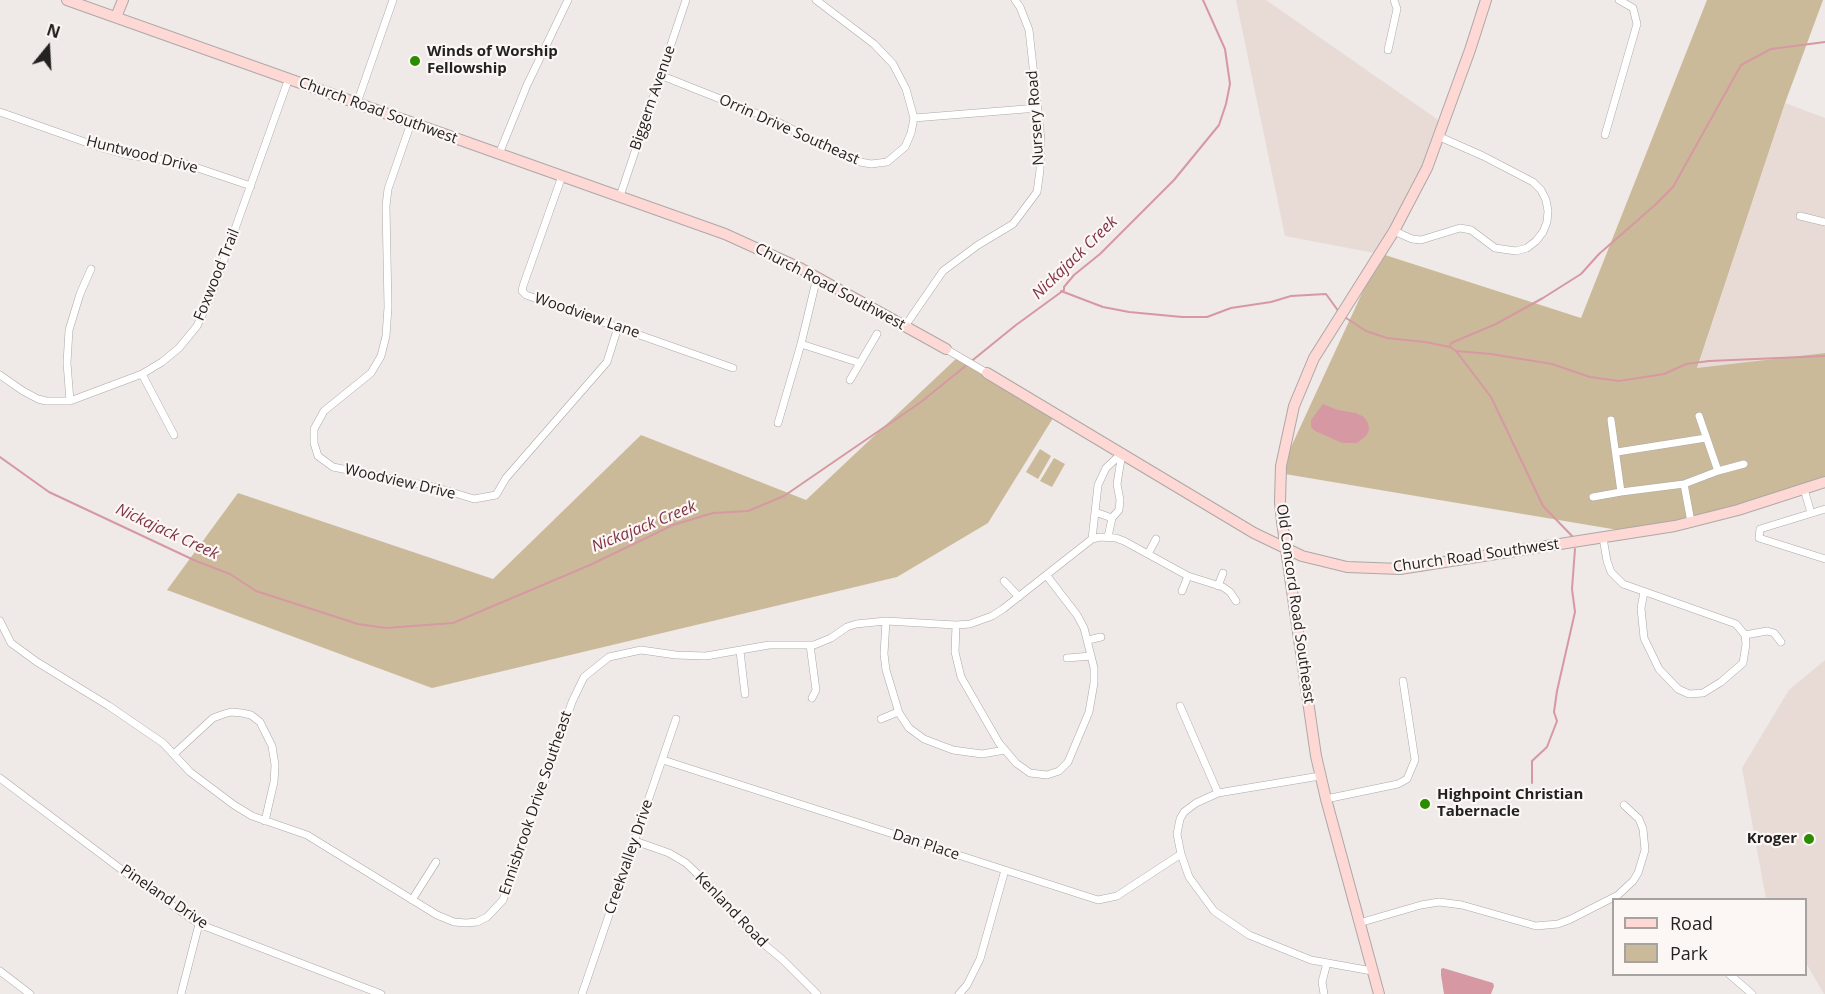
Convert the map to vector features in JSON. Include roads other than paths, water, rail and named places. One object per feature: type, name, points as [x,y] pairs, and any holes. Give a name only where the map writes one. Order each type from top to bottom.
[{"type":"street","name":"Church Road Southwest","points":[[68,0],[620,196],[759,248],[817,277],[946,349],[1245,528],[1286,550],[1318,561],[1347,567],[1387,570],[1571,543],[1691,522],[1825,482]]},
{"type":"street","points":[[116,17],[123,0]]},
{"type":"street","points":[[357,103],[393,0]]},
{"type":"street","points":[[499,154],[527,85],[568,0]]},
{"type":"street","name":"Biggern Avenue","points":[[620,196],[686,0]]},
{"type":"street","points":[[816,0],[874,44],[893,64],[906,89],[914,118],[1038,108]]},
{"type":"street","name":"Nursery Road","points":[[905,326],[943,272],[957,259],[1013,224],[1037,192],[1041,140],[1038,108],[1029,30],[1015,0]]},
{"type":"street","points":[[1388,50],[1397,9],[1394,0]]},
{"type":"street","name":"Old Concord Road Southeast","points":[[1379,994],[1326,800],[1312,736],[1280,502],[1281,466],[1285,438],[1302,382],[1332,327],[1394,231],[1414,195],[1440,137],[1486,0]]},
{"type":"street","points":[[1605,135],[1637,24],[1633,8],[1619,0]]},
{"type":"street","name":"Orrin Drive Southeast","points":[[660,75],[778,122],[863,164],[880,164],[900,153],[908,141],[914,118]]},
{"type":"street","name":"Foxwood Trail","points":[[0,375],[38,399],[70,401],[142,374],[162,362],[178,348],[197,326],[212,296],[289,78]]},
{"type":"street","name":"Huntwood Drive","points":[[0,112],[102,148],[128,155],[180,162],[251,186]]},
{"type":"street","name":"Woodview Drive","points":[[411,123],[388,189],[386,206],[388,308],[386,336],[381,356],[371,373],[324,411],[314,429],[314,443],[318,456],[333,467],[438,488],[474,499],[496,495],[506,478],[607,362],[618,327]]},
{"type":"street","points":[[1394,231],[1412,239],[1421,240],[1460,228],[1471,230],[1494,248],[1516,251],[1527,248],[1543,232],[1548,211],[1546,200],[1541,190],[1533,182],[1440,137]]},
{"type":"street","name":"Woodview Lane","points":[[562,176],[522,291],[532,297],[733,368]]},
{"type":"street","points":[[1800,216],[1825,222]]},
{"type":"street","points":[[70,401],[67,363],[69,330],[80,294],[91,269]]},
{"type":"street","points":[[778,423],[780,408],[801,345],[817,277]]},
{"type":"street","points":[[850,380],[877,334]]},
{"type":"street","points":[[801,345],[860,363]]},
{"type":"street","points":[[142,374],[174,435]]},
{"type":"street","points":[[1700,416],[1718,471]]},
{"type":"street","points":[[1611,420],[1621,492]]},
{"type":"street","points":[[1617,452],[1706,438]]},
{"type":"street","points":[[1092,539],[1098,485],[1106,468],[1122,453]]},
{"type":"street","points":[[1108,537],[1112,518],[1119,510],[1117,484],[1122,453]]},
{"type":"street","points":[[1593,497],[1684,484],[1744,464]]},
{"type":"street","points":[[1684,484],[1691,522]]},
{"type":"street","points":[[1804,489],[1811,513]]},
{"type":"street","points":[[1825,509],[1760,529],[1759,538],[1825,559]]},
{"type":"street","points":[[1095,512],[1112,518]]},
{"type":"street","points":[[745,694],[740,651],[769,645],[823,643],[847,627],[856,624],[886,621],[970,624],[992,616],[1047,576],[1092,539],[1108,537],[1124,541],[1188,576],[1230,592],[1236,601]]},
{"type":"street","points":[[1603,538],[1611,572],[1623,584],[1736,624],[1745,634],[1743,663],[1721,682],[1703,693],[1684,692],[1666,678],[1647,647],[1641,618],[1644,592]]},
{"type":"street","points":[[1148,554],[1156,539]]},
{"type":"street","points":[[1218,586],[1223,573]]},
{"type":"street","points":[[956,625],[955,652],[961,677],[999,743],[1016,763],[1030,773],[1053,774],[1065,767],[1089,712],[1093,698],[1094,668],[1088,640],[1077,615],[1047,576]]},
{"type":"street","points":[[1182,591],[1188,576]]},
{"type":"street","points":[[1004,581],[1019,597]]},
{"type":"street","name":"Ennisbrook Drive Southeast","points":[[0,621],[11,643],[36,662],[109,706],[164,743],[190,772],[234,805],[252,816],[307,835],[437,915],[454,922],[466,923],[477,922],[487,917],[503,900],[572,702],[584,676],[609,657],[629,651],[641,650],[676,656],[706,656],[740,651]]},
{"type":"street","points":[[886,621],[885,662],[898,712],[909,728],[924,739],[953,750],[992,754],[1005,750]]},
{"type":"street","points":[[1745,634],[1767,631],[1774,633],[1781,642]]},
{"type":"street","points":[[1088,640],[1101,637]]},
{"type":"street","points":[[810,645],[816,690],[812,698]]},
{"type":"street","points":[[1067,658],[1091,656]]},
{"type":"street","points":[[1326,800],[1398,784],[1407,779],[1415,760],[1403,681]]},
{"type":"street","points":[[1180,706],[1218,793]]},
{"type":"street","points":[[174,754],[213,718],[231,712],[250,715],[260,722],[272,746],[275,765],[274,782],[265,821]]},
{"type":"street","points":[[881,719],[898,712]]},
{"type":"street","name":"Creekvalley Drive","points":[[582,994],[676,719]]},
{"type":"street","name":"Dan Place","points":[[663,760],[1098,900],[1117,896],[1181,854]]},
{"type":"street","points":[[1320,776],[1218,793],[1190,806],[1180,819],[1177,834],[1181,854],[1189,877],[1214,911],[1249,935],[1311,960],[1372,971]]},
{"type":"street","name":"Pineland Drive","points":[[0,778],[130,876],[199,924],[381,994]]},
{"type":"street","points":[[1612,898],[1633,881],[1645,850],[1643,829],[1639,819],[1624,805]]},
{"type":"street","name":"Kenland Road","points":[[634,841],[669,853],[686,863],[709,885],[747,930],[783,960],[818,994]]},
{"type":"street","points":[[412,900],[436,862]]},
{"type":"street","points":[[959,994],[967,985],[980,959],[1005,870]]},
{"type":"street","points":[[1359,923],[1439,902],[1462,905],[1536,926],[1558,924],[1612,898]]},
{"type":"street","points":[[181,994],[199,924]]},
{"type":"street","points":[[1324,994],[1322,982],[1327,963]]},
{"type":"street","points":[[0,971],[30,994]]},
{"type":"street","points":[[1730,976],[1752,994]]},
{"type":"waterway","name":"Nickajack Creek","points":[[0,457],[49,492],[196,561],[230,574],[256,591],[358,624],[386,628],[453,623],[590,565],[673,525],[713,513],[748,511],[784,496],[921,402],[1016,325],[1064,290],[1074,275],[1100,254],[1174,180],[1219,125],[1230,84],[1225,49],[1203,0]]},
{"type":"waterway","points":[[1450,347],[1451,343],[1496,324],[1581,274],[1599,254],[1655,205],[1673,187],[1741,65],[1771,49],[1825,42]]},
{"type":"waterway","points":[[1061,291],[1103,307],[1182,317],[1207,317],[1231,308],[1271,302],[1291,296],[1326,294],[1339,312]]},
{"type":"waterway","points":[[1343,316],[1366,331],[1387,338],[1425,342],[1450,347],[1456,351],[1491,397],[1543,506],[1573,537]]},
{"type":"waterway","points":[[1456,351],[1552,364],[1590,377],[1619,381],[1664,374],[1686,364],[1709,361],[1825,356]]},
{"type":"waterway","points":[[1532,783],[1532,761],[1547,747],[1557,721],[1554,712],[1557,691],[1575,612],[1572,589],[1575,549]]},
{"type":"place","name":"Winds of Worship Fellowship","points":[[415,61]]},
{"type":"place","name":"Highpoint Christian Tabernacle","points":[[1425,804]]},
{"type":"place","name":"Kroger","points":[[1809,839]]}]
